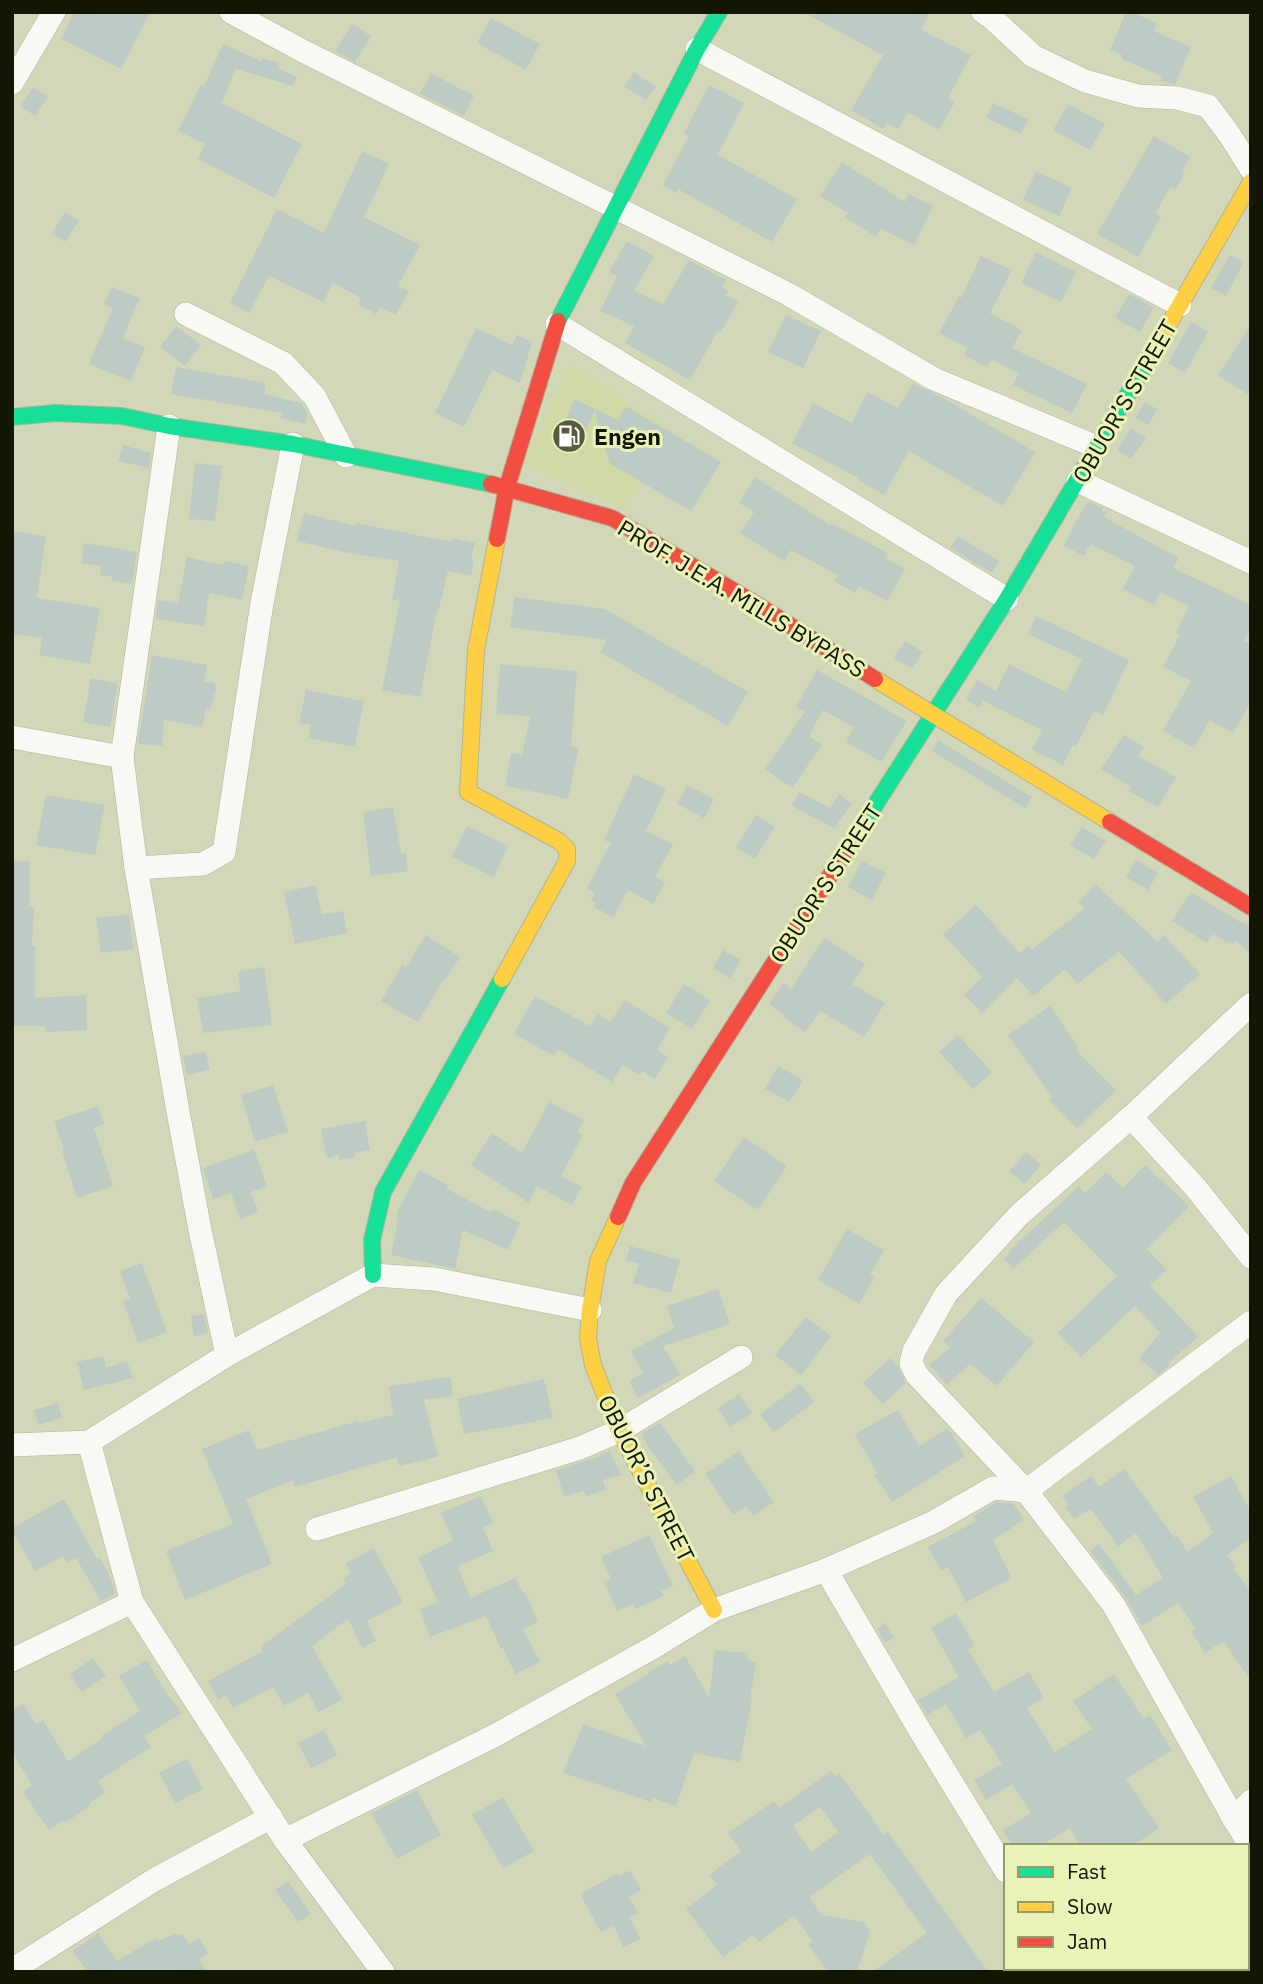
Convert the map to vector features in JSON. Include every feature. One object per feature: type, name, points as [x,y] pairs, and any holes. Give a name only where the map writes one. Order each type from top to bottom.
[{"type":"street","points":[[12,83],[54,12]]},
{"type":"street","points":[[231,12],[615,209],[788,294],[934,379],[1097,447]]},
{"type":"street","points":[[373,1275],[372,1240],[383,1192],[567,860],[567,849],[559,841],[468,792],[476,650],[507,487],[557,324],[697,49],[719,12]]},
{"type":"street","points":[[982,12],[1033,56],[1085,81],[1138,96],[1177,98],[1208,106],[1251,169]]},
{"type":"street","points":[[697,49],[1180,305]]},
{"type":"street","name":"OBUOR’S STREET","points":[[714,1610],[619,1432],[593,1365],[588,1338],[598,1261],[633,1183],[1007,599],[1251,182]]},
{"type":"street","points":[[186,314],[283,363],[316,397],[346,456]]},
{"type":"street","points":[[557,324],[1007,599]]},
{"type":"street","name":"PROF. J.E.A. MILLS BYPASS","points":[[12,417],[55,413],[122,416],[169,426],[293,444],[507,487],[612,518],[1251,907]]},
{"type":"street","points":[[169,426],[122,757],[136,868],[181,1129],[227,1355]]},
{"type":"street","points":[[136,868],[203,864],[225,852],[262,603],[293,444]]},
{"type":"street","points":[[1078,481],[1251,562]]},
{"type":"street","points":[[12,737],[122,757]]},
{"type":"street","points":[[1251,1004],[1131,1117],[1020,1214],[946,1294],[914,1351],[911,1363],[917,1375],[1026,1491],[1113,1604],[1251,1846]]},
{"type":"street","points":[[1131,1117],[1195,1186],[1251,1256]]},
{"type":"street","points":[[12,1446],[89,1442],[227,1355],[373,1275],[434,1279],[590,1310]]},
{"type":"street","points":[[285,1840],[494,1736],[654,1647],[714,1610],[826,1570],[934,1521],[993,1488],[1026,1491],[1251,1322]]},
{"type":"street","points":[[317,1529],[580,1448],[619,1432],[741,1357]]},
{"type":"street","points":[[89,1442],[132,1602],[285,1840],[383,1972]]},
{"type":"street","points":[[826,1570],[1004,1868]]},
{"type":"street","points":[[12,1660],[132,1602]]},
{"type":"street","points":[[1234,1819],[1251,1801]]},
{"type":"street","points":[[12,1970],[154,1880],[271,1817]]},
{"type":"shaded area","points":[[569,364],[671,429],[624,508],[522,464]]},
{"type":"building","points":[[74,12],[150,12],[121,69],[61,39]]},
{"type":"building","points":[[803,12],[930,12],[921,30],[971,55],[948,98],[955,102],[939,130],[908,112],[898,129],[887,123],[883,129],[851,110],[883,55]]},
{"type":"building","points":[[1126,12],[1157,23],[1154,31],[1191,47],[1175,84],[1160,81],[1162,76],[1121,59],[1122,55],[1110,50]]},
{"type":"building","points":[[491,18],[540,44],[526,70],[477,43]]},
{"type":"building","points":[[352,24],[371,36],[355,62],[335,51]]},
{"type":"building","points":[[223,44],[261,61],[262,58],[280,63],[278,68],[297,77],[293,86],[236,69],[222,103],[302,144],[274,198],[198,159],[205,144],[178,131],[201,84],[204,86]]},
{"type":"building","points":[[634,72],[656,87],[646,100],[624,86]]},
{"type":"building","points":[[431,73],[474,96],[464,116],[420,94]]},
{"type":"building","points":[[709,85],[744,103],[718,155],[797,199],[772,242],[678,189],[676,193],[663,185],[689,136],[684,133]]},
{"type":"building","points":[[33,87],[48,97],[35,116],[20,106]]},
{"type":"building","points":[[993,103],[1028,119],[1021,134],[986,118]]},
{"type":"building","points":[[1068,104],[1105,124],[1090,150],[1053,130]]},
{"type":"building","points":[[1154,136],[1190,157],[1175,190],[1170,187],[1155,214],[1161,217],[1138,257],[1097,234]]},
{"type":"building","points":[[362,151],[389,164],[364,217],[420,245],[398,286],[409,291],[396,315],[380,307],[376,314],[358,304],[361,298],[333,283],[323,302],[269,276],[249,313],[230,303],[277,209],[324,233]]},
{"type":"building","points":[[842,162],[905,202],[909,194],[933,206],[914,245],[881,229],[876,237],[845,217],[848,213],[820,196]]},
{"type":"building","points":[[1036,171],[1072,188],[1059,216],[1023,200]]},
{"type":"building","points":[[65,212],[79,221],[65,242],[52,233]]},
{"type":"building","points":[[627,241],[654,256],[634,291],[663,304],[689,260],[726,280],[722,287],[728,291],[726,295],[738,302],[690,380],[625,343],[634,326],[600,311],[617,276],[609,272]]},
{"type":"building","points":[[1036,252],[1076,272],[1061,302],[1021,283]]},
{"type":"building","points":[[1230,255],[1244,262],[1226,296],[1211,288]]},
{"type":"building","points":[[981,256],[1012,270],[990,313],[1022,330],[1012,348],[1087,384],[1072,413],[1013,385],[1018,374],[992,359],[987,367],[964,355],[968,348],[939,333],[959,296],[961,298]]},
{"type":"building","points":[[112,287],[140,298],[123,338],[145,347],[131,381],[89,364],[113,308],[104,304]]},
{"type":"building","points":[[1129,294],[1154,307],[1140,332],[1115,318]]},
{"type":"building","points":[[786,315],[821,331],[803,368],[768,352]]},
{"type":"building","points":[[1191,322],[1208,332],[1185,373],[1168,363]]},
{"type":"building","points":[[1251,324],[1251,396],[1218,376]]},
{"type":"building","points":[[176,326],[201,345],[185,366],[160,347]]},
{"type":"building","points":[[476,328],[512,345],[517,335],[532,342],[520,383],[492,370],[464,427],[435,413]]},
{"type":"building","points":[[176,367],[266,383],[264,394],[301,403],[308,413],[305,424],[280,418],[282,413],[171,394]]},
{"type":"building","points":[[913,383],[1035,452],[1003,506],[909,451],[884,495],[792,443],[813,403],[852,423],[867,392],[898,408]]},
{"type":"building","points":[[575,399],[618,420],[626,406],[721,462],[691,511],[609,463],[595,411],[578,447],[556,437]]},
{"type":"building","points":[[1145,402],[1157,409],[1148,425],[1135,418]]},
{"type":"building","points":[[1131,428],[1146,438],[1131,459],[1117,450]]},
{"type":"building","points":[[123,445],[151,453],[149,468],[118,461]]},
{"type":"building","points":[[195,463],[222,466],[215,521],[189,519]]},
{"type":"building","points":[[755,477],[830,525],[831,523],[888,553],[885,558],[905,569],[887,601],[859,586],[855,593],[834,581],[838,575],[791,550],[784,561],[740,533],[754,512],[739,503]]},
{"type":"building","points":[[1088,501],[1103,508],[1102,511],[1106,513],[1104,517],[1179,558],[1173,568],[1251,605],[1251,628],[1244,641],[1251,645],[1251,702],[1233,733],[1210,720],[1194,748],[1163,731],[1191,681],[1163,667],[1180,635],[1176,633],[1189,606],[1160,592],[1154,605],[1123,589],[1135,566],[1090,544],[1084,556],[1064,546]]},
{"type":"building","points":[[304,513],[356,526],[356,523],[452,542],[453,538],[475,543],[471,576],[448,571],[437,609],[420,697],[382,690],[400,601],[392,600],[399,561],[297,541]]},
{"type":"building","points":[[12,531],[46,536],[37,598],[100,608],[90,664],[39,655],[42,638],[12,634]]},
{"type":"building","points":[[958,536],[999,561],[992,573],[950,548]]},
{"type":"building","points":[[84,543],[137,552],[132,584],[111,581],[112,576],[100,575],[101,566],[81,563]]},
{"type":"building","points":[[187,557],[223,565],[224,561],[249,566],[242,600],[209,593],[204,626],[156,619],[158,600],[178,603]]},
{"type":"building","points":[[515,597],[605,609],[748,692],[728,726],[600,652],[607,640],[510,627]]},
{"type":"building","points":[[1036,616],[1129,660],[1103,715],[1094,711],[1076,747],[1073,745],[1063,765],[1032,750],[1042,730],[983,701],[979,708],[966,699],[977,680],[996,691],[1009,664],[1066,692],[1082,659],[1028,634]]},
{"type":"building","points":[[905,641],[923,652],[912,669],[894,658]]},
{"type":"building","points":[[152,655],[207,665],[204,681],[215,683],[216,690],[210,710],[206,709],[202,727],[164,720],[162,746],[138,744]]},
{"type":"building","points":[[500,664],[577,671],[571,746],[579,748],[568,799],[505,786],[511,753],[522,755],[530,716],[496,714]]},
{"type":"building","points":[[817,670],[907,721],[881,762],[846,742],[854,727],[823,710],[809,736],[822,745],[792,788],[765,769],[805,712],[796,707]]},
{"type":"building","points":[[91,678],[118,684],[110,727],[83,722]]},
{"type":"building","points":[[306,690],[364,701],[355,747],[309,738],[311,725],[299,723]]},
{"type":"building","points":[[1124,735],[1144,747],[1138,756],[1176,777],[1158,807],[1129,791],[1131,787],[1101,769]]},
{"type":"building","points":[[938,740],[1032,797],[1025,808],[932,751]]},
{"type":"building","points":[[634,774],[666,789],[646,831],[673,844],[655,877],[665,882],[653,904],[628,890],[613,917],[594,907],[596,903],[591,900],[595,893],[587,888],[611,843],[604,840]]},
{"type":"building","points":[[687,785],[714,799],[704,818],[677,804]]},
{"type":"building","points":[[799,792],[830,808],[839,794],[852,804],[834,828],[792,806]]},
{"type":"building","points":[[46,795],[105,805],[95,855],[36,845]]},
{"type":"building","points":[[393,807],[401,853],[406,853],[408,871],[371,876],[363,812]]},
{"type":"building","points":[[756,815],[775,827],[755,859],[736,847]]},
{"type":"building","points":[[467,826],[508,846],[494,877],[452,857]]},
{"type":"building","points":[[1082,827],[1106,841],[1094,859],[1070,845]]},
{"type":"building","points":[[1136,860],[1158,873],[1148,890],[1126,877]]},
{"type":"building","points":[[12,861],[30,862],[29,906],[34,907],[32,946],[35,946],[35,998],[86,995],[87,1030],[45,1032],[45,1026],[12,1026]]},
{"type":"building","points":[[862,861],[886,873],[872,900],[848,887]]},
{"type":"building","points":[[1095,884],[1158,942],[1163,934],[1200,974],[1166,1004],[1119,952],[1077,984],[1065,969],[1033,996],[1017,978],[982,1013],[964,995],[982,977],[943,934],[976,905],[1020,953],[1029,945],[1032,949],[1085,908],[1078,902]]},
{"type":"building","points":[[315,885],[322,914],[343,911],[347,933],[295,944],[284,892]]},
{"type":"building","points":[[1191,892],[1242,923],[1251,925],[1251,955],[1237,941],[1233,944],[1228,941],[1227,943],[1213,934],[1207,943],[1172,921]]},
{"type":"building","points":[[129,914],[133,949],[101,953],[96,918]]},
{"type":"building","points":[[426,935],[460,957],[418,1022],[381,1001],[402,965],[406,967]]},
{"type":"building","points":[[824,938],[865,964],[852,984],[885,1003],[864,1037],[820,1011],[805,1032],[769,1004],[783,983],[791,989]]},
{"type":"building","points":[[723,950],[741,960],[730,978],[713,968]]},
{"type":"building","points":[[264,967],[272,1025],[203,1033],[197,998],[240,991],[238,971]]},
{"type":"building","points":[[684,984],[710,1000],[692,1029],[666,1013]]},
{"type":"building","points":[[535,996],[590,1026],[598,1014],[610,1022],[625,1000],[670,1028],[657,1050],[668,1057],[655,1079],[642,1071],[640,1075],[623,1065],[612,1082],[558,1049],[554,1056],[514,1034]]},
{"type":"building","points":[[1050,1006],[1079,1048],[1076,1050],[1116,1090],[1077,1128],[1049,1100],[1052,1097],[1008,1035]]},
{"type":"building","points":[[958,1035],[992,1072],[973,1089],[939,1052]]},
{"type":"building","points":[[206,1052],[210,1070],[187,1075],[183,1056]]},
{"type":"building","points":[[778,1066],[803,1080],[790,1102],[765,1089]]},
{"type":"building","points":[[273,1085],[288,1132],[255,1142],[241,1095]]},
{"type":"building","points":[[549,1102],[584,1120],[577,1132],[583,1135],[561,1176],[582,1187],[572,1205],[537,1186],[529,1203],[471,1165],[492,1133],[522,1153]]},
{"type":"building","points":[[98,1106],[104,1124],[94,1128],[113,1186],[77,1198],[54,1121]]},
{"type":"building","points":[[365,1121],[370,1150],[339,1160],[339,1155],[327,1158],[321,1129]]},
{"type":"building","points":[[744,1137],[787,1166],[758,1210],[714,1181]]},
{"type":"building","points":[[254,1150],[267,1186],[251,1192],[258,1212],[240,1219],[231,1193],[213,1199],[203,1168]]},
{"type":"building","points":[[1026,1152],[1041,1165],[1024,1184],[1009,1171]]},
{"type":"building","points":[[1145,1165],[1189,1206],[1147,1249],[1167,1270],[1150,1285],[1198,1337],[1158,1375],[1139,1358],[1160,1333],[1135,1306],[1081,1357],[1058,1333],[1117,1276],[1064,1222],[1013,1269],[1004,1259],[1009,1251],[1079,1186],[1085,1193],[1106,1172],[1123,1188]]},
{"type":"building","points":[[419,1170],[448,1185],[447,1189],[491,1212],[493,1209],[520,1223],[508,1250],[463,1230],[455,1269],[391,1255],[398,1210]]},
{"type":"building","points":[[847,1229],[884,1250],[870,1274],[875,1276],[859,1304],[818,1280]]},
{"type":"building","points":[[630,1246],[680,1260],[671,1293],[633,1283],[639,1264],[626,1261]]},
{"type":"building","points":[[142,1263],[167,1332],[138,1343],[123,1302],[130,1299],[120,1271]]},
{"type":"building","points":[[718,1289],[730,1324],[663,1346],[680,1375],[638,1398],[629,1381],[643,1373],[631,1351],[674,1328],[667,1306]]},
{"type":"building","points":[[981,1298],[1034,1342],[997,1386],[970,1364],[947,1385],[929,1365],[950,1347],[943,1341]]},
{"type":"building","points":[[204,1314],[208,1333],[194,1336],[191,1316]]},
{"type":"building","points":[[806,1317],[831,1336],[801,1375],[775,1355]]},
{"type":"building","points":[[103,1356],[106,1368],[127,1361],[133,1378],[84,1390],[77,1362]]},
{"type":"building","points":[[890,1358],[898,1366],[906,1383],[883,1404],[863,1383]]},
{"type":"building","points":[[451,1377],[453,1396],[424,1400],[438,1457],[399,1466],[397,1457],[295,1487],[293,1480],[246,1499],[272,1564],[185,1600],[166,1551],[233,1524],[202,1449],[249,1430],[257,1450],[358,1421],[359,1423],[393,1415],[389,1386]]},
{"type":"building","points":[[544,1379],[553,1418],[464,1434],[457,1399]]},
{"type":"building","points":[[800,1384],[814,1402],[774,1432],[760,1414]]},
{"type":"building","points":[[739,1394],[752,1413],[730,1427],[718,1409]]},
{"type":"building","points":[[58,1403],[62,1418],[38,1425],[34,1410]]},
{"type":"building","points":[[898,1410],[919,1446],[948,1428],[965,1456],[892,1502],[874,1474],[877,1473],[855,1434]]},
{"type":"building","points":[[660,1423],[695,1471],[677,1485],[641,1434]]},
{"type":"building","points":[[609,1451],[622,1475],[603,1480],[606,1490],[586,1496],[584,1491],[564,1496],[556,1470]]},
{"type":"building","points":[[739,1451],[774,1502],[753,1516],[746,1506],[733,1515],[705,1474]]},
{"type":"building","points":[[1124,1469],[1175,1538],[1178,1536],[1187,1552],[1213,1533],[1193,1497],[1231,1476],[1251,1512],[1251,1538],[1227,1555],[1251,1591],[1251,1680],[1223,1641],[1205,1653],[1191,1631],[1195,1628],[1178,1603],[1142,1626],[1124,1595],[1090,1551],[1099,1544],[1136,1595],[1163,1578],[1136,1533],[1118,1546],[1091,1509],[1074,1519],[1065,1507],[1068,1504],[1062,1496],[1091,1476],[1099,1487]]},
{"type":"building","points":[[481,1496],[493,1523],[483,1527],[493,1551],[458,1566],[470,1598],[515,1578],[523,1593],[525,1592],[538,1622],[523,1629],[540,1662],[515,1674],[486,1616],[430,1637],[420,1609],[438,1602],[418,1557],[453,1541],[441,1513]]},
{"type":"building","points":[[64,1499],[97,1559],[100,1557],[110,1576],[115,1594],[101,1601],[76,1558],[67,1562],[63,1556],[35,1571],[12,1531],[12,1528]]},
{"type":"building","points":[[996,1502],[1014,1504],[1024,1520],[993,1540],[1012,1578],[966,1602],[948,1567],[941,1571],[928,1547],[976,1521],[973,1516]]},
{"type":"building","points":[[649,1535],[673,1586],[661,1591],[664,1596],[635,1609],[633,1604],[617,1611],[604,1582],[611,1579],[601,1557]]},
{"type":"building","points":[[374,1548],[403,1602],[367,1621],[376,1641],[362,1648],[348,1619],[312,1646],[342,1699],[319,1712],[308,1693],[284,1706],[273,1687],[233,1708],[226,1695],[218,1700],[208,1681],[263,1651],[260,1647],[346,1584],[343,1578],[351,1574],[346,1563]]},
{"type":"building","points":[[956,1613],[975,1646],[968,1650],[994,1692],[1029,1672],[1044,1698],[1027,1708],[1055,1752],[1092,1729],[1073,1701],[1114,1674],[1144,1719],[1150,1715],[1172,1750],[1126,1779],[1159,1828],[1135,1844],[1079,1844],[1070,1828],[1044,1844],[1011,1844],[1003,1830],[1031,1813],[1012,1784],[986,1800],[974,1780],[1002,1764],[980,1730],[966,1738],[946,1704],[927,1715],[918,1700],[959,1677],[931,1628]]},
{"type":"building","points":[[885,1623],[894,1638],[885,1643],[877,1629]]},
{"type":"building","points":[[715,1650],[748,1653],[747,1660],[756,1662],[740,1762],[694,1753],[676,1806],[653,1798],[651,1802],[563,1773],[583,1724],[646,1746],[615,1694],[668,1661],[670,1665],[685,1656],[709,1697]]},
{"type":"building","points":[[93,1658],[106,1676],[82,1692],[70,1674]]},
{"type":"building","points":[[147,1660],[182,1713],[144,1736],[151,1747],[98,1781],[105,1792],[90,1803],[91,1805],[65,1823],[64,1820],[49,1830],[23,1792],[32,1785],[12,1753],[12,1710],[23,1704],[36,1724],[43,1720],[68,1761],[140,1711],[119,1676]]},
{"type":"building","points":[[324,1730],[337,1755],[311,1768],[298,1743]]},
{"type":"building","points":[[187,1759],[203,1789],[175,1803],[159,1773]]},
{"type":"building","points":[[831,1771],[835,1776],[840,1774],[884,1835],[888,1832],[988,1972],[872,1972],[927,1933],[870,1854],[809,1897],[822,1915],[864,1922],[870,1931],[857,1972],[828,1972],[808,1944],[813,1942],[794,1916],[759,1942],[753,1935],[723,1957],[686,1909],[717,1885],[709,1875],[741,1851],[728,1833],[774,1801],[779,1808]],"holes":[[[820,1807],[838,1832],[811,1852],[793,1826]]]},
{"type":"building","points":[[417,1790],[441,1835],[397,1859],[371,1813]]},
{"type":"building","points":[[503,1797],[534,1851],[503,1868],[472,1815]]},
{"type":"building","points":[[630,1870],[641,1890],[629,1897],[638,1913],[630,1917],[640,1939],[623,1947],[614,1926],[601,1932],[580,1894]]},
{"type":"building","points":[[288,1881],[311,1914],[298,1922],[275,1890]]},
{"type":"building","points":[[98,1933],[117,1961],[156,1938],[158,1941],[176,1934],[183,1935],[189,1944],[199,1938],[208,1953],[199,1959],[206,1972],[88,1972],[73,1951]]},
{"type":"traffic: fast","points":[[558,321],[697,49],[719,12]]},
{"type":"traffic: fast","points":[[854,838],[1007,599],[1162,336]]},
{"type":"traffic: fast","points":[[12,417],[55,413],[122,416],[169,426],[293,444],[491,484]]},
{"type":"traffic: fast","points":[[373,1275],[372,1240],[383,1192],[502,979]]},
{"type":"traffic: slow","points":[[1162,336],[1251,182]]},
{"type":"traffic: slow","points":[[497,539],[476,650],[468,792],[559,841],[567,849],[567,861],[502,979]]},
{"type":"traffic: slow","points":[[875,679],[1110,822]]},
{"type":"traffic: slow","points":[[618,1217],[598,1261],[588,1338],[593,1365],[619,1431],[714,1610]]},
{"type":"traffic: jam","points":[[497,539],[507,487],[558,321]]},
{"type":"traffic: jam","points":[[491,484],[612,518],[875,679]]},
{"type":"traffic: jam","points":[[1110,822],[1251,907]]},
{"type":"traffic: jam","points":[[618,1217],[633,1183],[854,838]]},
{"type":"place","name":"Engen","points":[[569,436]]}]
